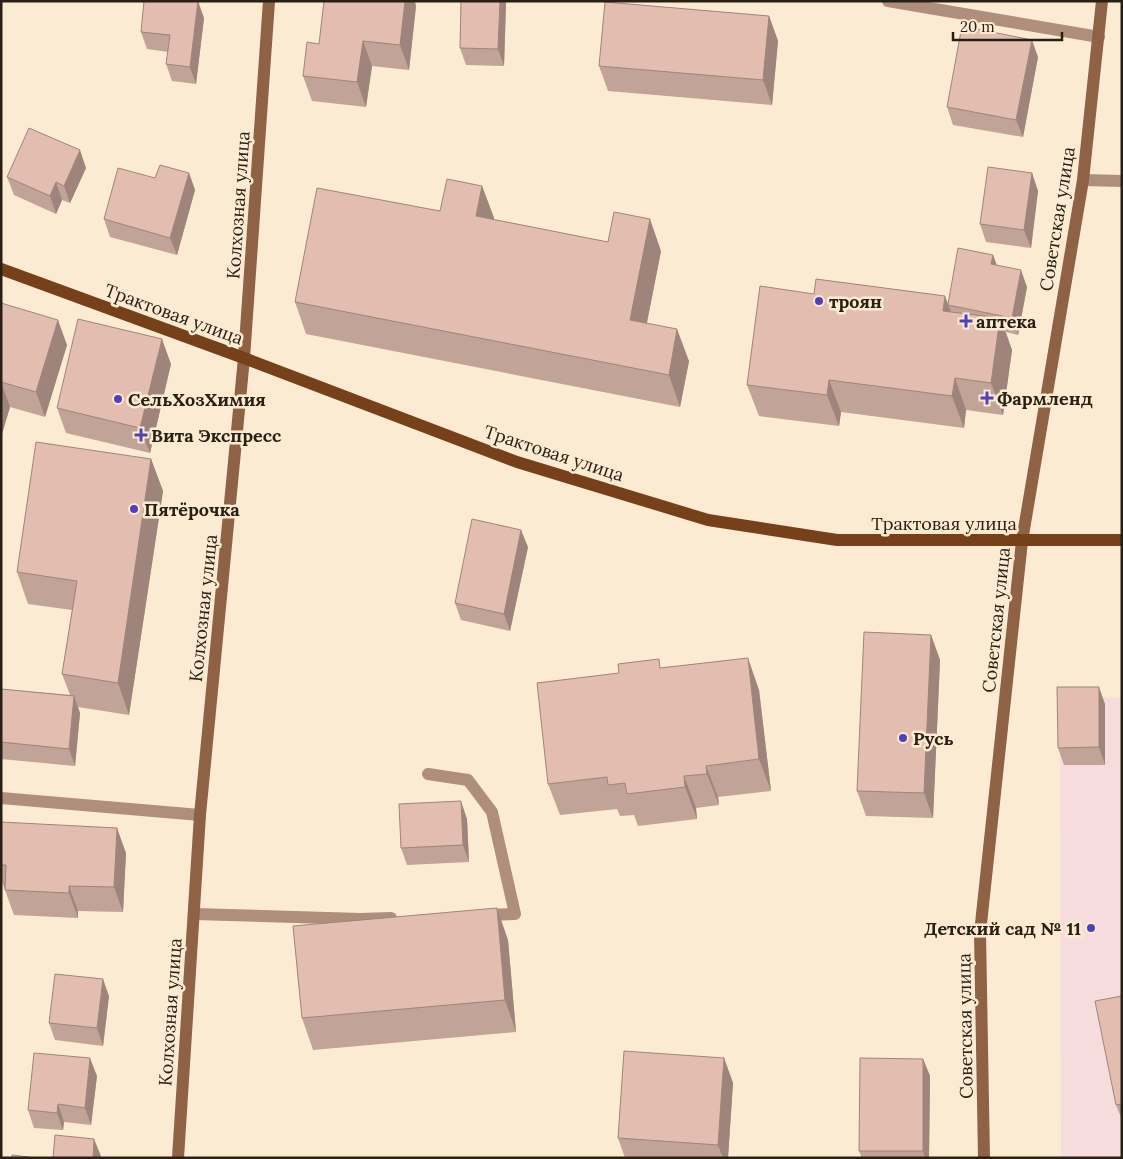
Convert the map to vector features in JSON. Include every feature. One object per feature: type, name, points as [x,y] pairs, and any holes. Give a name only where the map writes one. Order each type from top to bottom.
[{"type":"main road","name":"Трактовая улица","points":[[1,268],[517,462],[708,520],[837,540],[1122,540]]},
{"type":"street","name":"Колхозная улица","points":[[178,1158],[200,815],[244,358],[269,1]]},
{"type":"street","points":[[888,1],[1099,37]]},
{"type":"street","name":"Советская улица","points":[[984,1158],[980,933],[1022,541],[1083,180],[1102,1]]},
{"type":"street","points":[[1083,180],[1122,181]]},
{"type":"street","points":[[428,774],[468,780],[492,812],[516,914],[467,916]]},
{"type":"street","points":[[1,798],[200,815]]},
{"type":"street","points":[[194,914],[360,919],[399,918]]},
{"type":"shaded area","name":"Детский сад № 11","points":[[1060,696],[1122,698],[1122,1158],[1061,1158]]},
{"type":"building","points":[[144,1],[198,1],[190,67],[166,64],[170,35],[141,32]]},
{"type":"building","points":[[324,1],[405,1],[400,45],[363,41],[357,82],[303,76],[307,42],[319,44]]},
{"type":"building","points":[[461,1],[500,1],[498,49],[460,48]]},
{"type":"building","points":[[605,2],[769,16],[763,80],[599,66]]},
{"type":"building","points":[[962,26],[1032,40],[1016,120],[947,107]]},
{"type":"building","points":[[29,128],[80,150],[64,186],[56,182],[50,196],[7,177]]},
{"type":"building","points":[[160,165],[189,173],[170,238],[104,219],[118,168],[155,178]]},
{"type":"building","points":[[988,167],[1032,173],[1024,230],[980,224]]},
{"type":"building","points":[[447,179],[482,186],[476,216],[608,242],[614,212],[650,219],[630,320],[677,329],[669,375],[295,302],[317,188],[440,211]]},
{"type":"building","points":[[958,248],[993,255],[991,264],[1021,270],[1012,318],[948,305]]},
{"type":"building","points":[[816,279],[945,296],[943,311],[1000,318],[991,383],[955,378],[952,396],[829,380],[827,395],[747,385],[760,286],[814,294]]},
{"type":"building","points":[[1,303],[58,320],[36,392],[1,382]]},
{"type":"building","name":"СельХозХимия","points":[[78,319],[162,339],[140,428],[57,408]]},
{"type":"building","points":[[36,442],[151,459],[118,683],[62,674],[77,581],[17,572]]},
{"type":"building","points":[[472,519],[521,530],[504,614],[455,603]]},
{"type":"building","name":"Русь","points":[[864,632],[931,635],[924,793],[857,791]]},
{"type":"building","points":[[748,658],[759,759],[706,766],[707,774],[684,776],[685,787],[627,794],[625,783],[608,785],[607,777],[548,784],[537,683],[619,673],[618,664],[659,659],[660,668]]},
{"type":"building","points":[[1057,687],[1099,687],[1099,747],[1058,748]]},
{"type":"building","points":[[1,689],[74,696],[69,749],[1,742]]},
{"type":"building","points":[[461,801],[463,845],[401,848],[399,804]]},
{"type":"building","points":[[1,822],[117,828],[114,887],[69,886],[69,893],[5,890],[6,865],[1,865]]},
{"type":"building","points":[[497,908],[505,1000],[302,1018],[293,926]]},
{"type":"building","points":[[55,974],[103,979],[97,1028],[49,1023]]},
{"type":"building","points":[[1122,996],[1122,1104],[1116,1105],[1095,1001]]},
{"type":"building","points":[[624,1051],[724,1058],[718,1145],[618,1138]]},
{"type":"building","points":[[34,1053],[90,1058],[85,1108],[58,1104],[57,1113],[28,1110]]},
{"type":"building","points":[[860,1058],[923,1059],[923,1151],[859,1151]]},
{"type":"building","points":[[55,1135],[94,1139],[93,1158],[53,1158]]},
{"type":"building","points":[[12,1155],[37,1158],[12,1158]]},
{"type":"place","name":"троян","points":[[819,301]]},
{"type":"place","name":"аптека","points":[[966,321]]},
{"type":"place","name":"Фармленд","points":[[987,398]]},
{"type":"place","name":"СельХозХимия","points":[[118,399]]},
{"type":"place","name":"Вита Экспресс","points":[[141,435]]},
{"type":"place","name":"Пятёрочка","points":[[134,509]]},
{"type":"place","name":"Русь","points":[[903,738]]},
{"type":"place","name":"Детский сад № 11","points":[[1091,928]]}]
